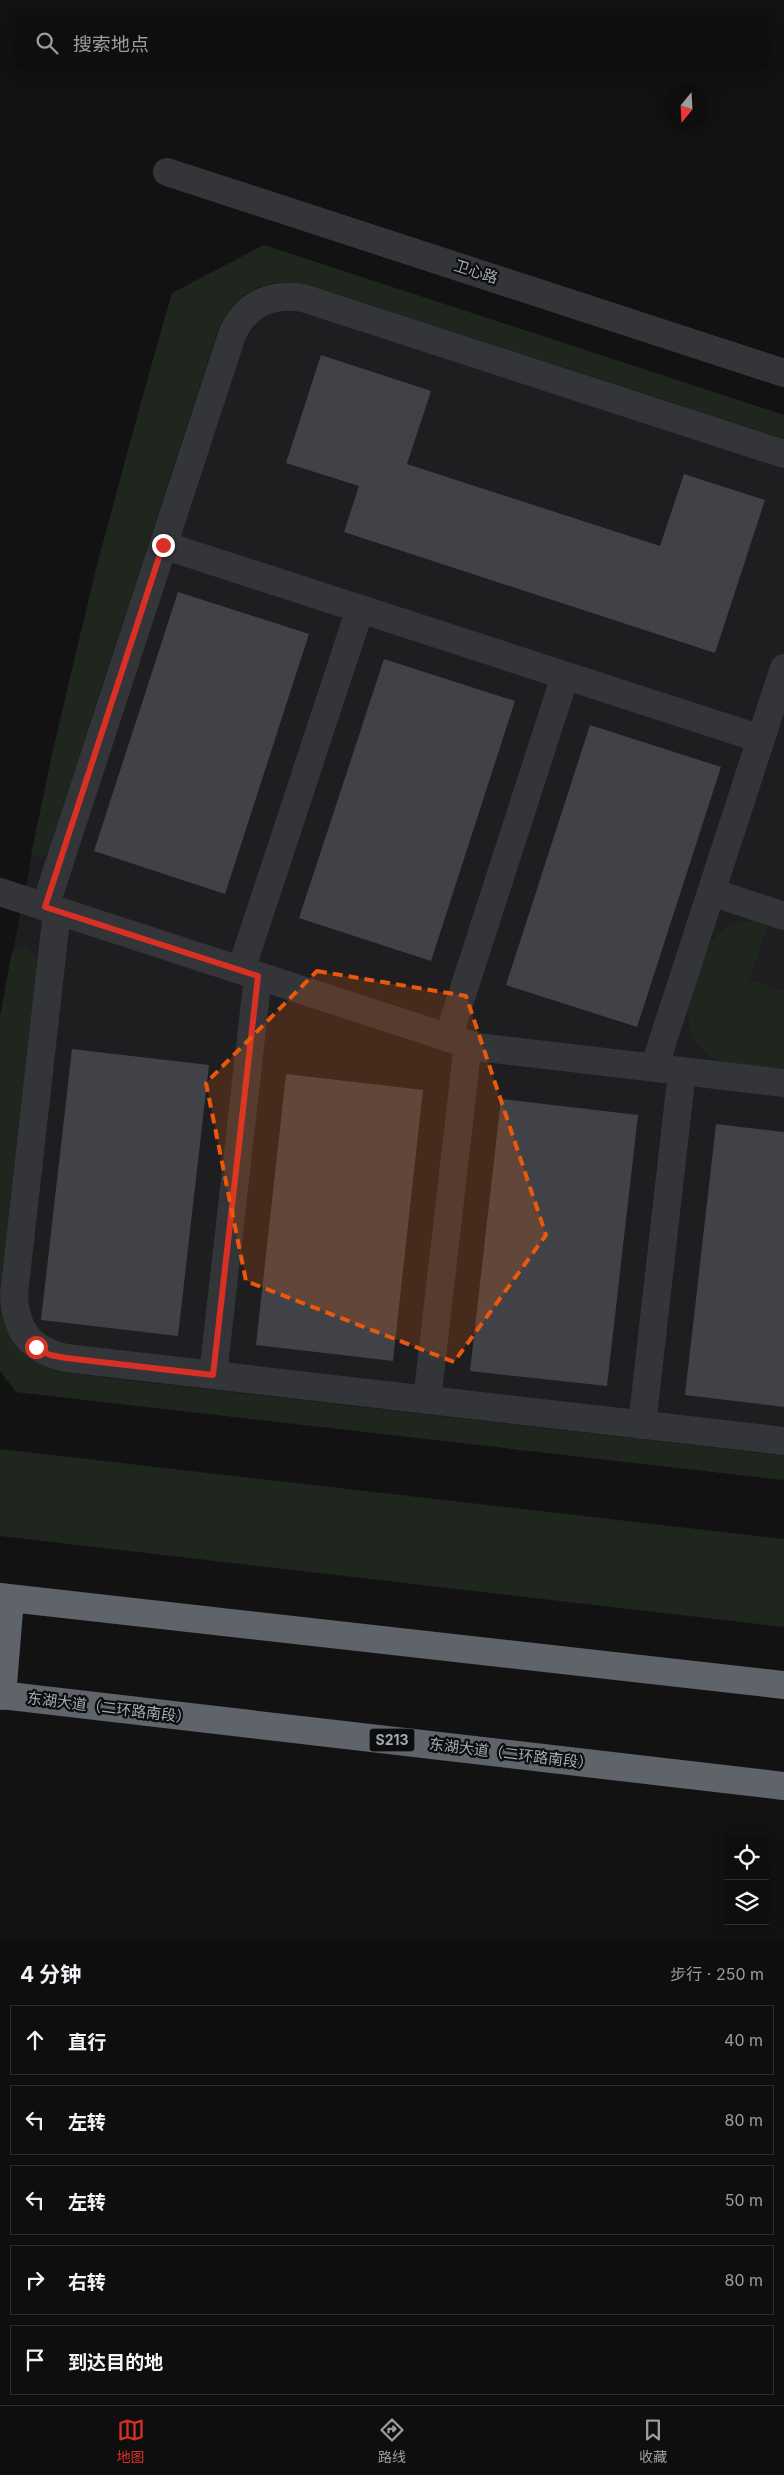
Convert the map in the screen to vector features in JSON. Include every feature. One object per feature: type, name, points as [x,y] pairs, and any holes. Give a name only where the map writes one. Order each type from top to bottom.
[{"type":"highway","points":[[1,1695],[5,1598],[784,1685]]},
{"type":"highway","name":"东湖大道（二环路南段）","points":[[1,1695],[784,1786]]},
{"type":"street","name":"卫心路","points":[[167,172],[784,373]]},
{"type":"street","points":[[784,454],[303,298],[277,296],[254,306],[236,324],[163,545],[51,909],[14,1294],[14,1309],[19,1324],[36,1347],[50,1355],[784,1441]]},
{"type":"street","points":[[163,545],[761,739]]},
{"type":"street","points":[[213,1375],[250,973],[360,609]]},
{"type":"street","points":[[654,1068],[784,668]]},
{"type":"street","points":[[427,1400],[458,1041],[565,676]]},
{"type":"street","points":[[0,892],[458,1041],[654,1068],[784,1083]]},
{"type":"street","points":[[711,892],[784,916]]},
{"type":"street","points":[[642,1425],[682,1071]]},
{"type":"highlighted area","points":[[317,971],[466,996],[546,1235],[454,1362],[246,1281],[206,1083]]},
{"type":"shaded area","points":[[264,245],[784,415],[784,1480],[16,1392],[0,1371],[0,1017],[51,757],[98,559],[172,293]]},
{"type":"shaded area","points":[[264,245],[784,415],[784,438],[312,286],[282,282],[268,284],[245,294],[235,303],[218,329],[48,851],[42,858],[31,855],[62,713],[96,573],[172,293]]},
{"type":"shaded area","points":[[751,921],[768,925],[750,980],[784,991],[784,1069],[740,1064],[713,1058],[700,1048],[692,1036],[689,1024],[689,1011],[694,984],[709,946],[717,935],[732,925]]},
{"type":"shaded area","points":[[25,946],[36,955],[37,964],[0,1288],[0,1017],[12,951]]},
{"type":"shaded area","points":[[0,1306],[7,1330],[21,1350],[40,1364],[63,1373],[784,1456],[784,1480],[16,1392],[0,1371]]},
{"type":"shaded area","points":[[0,1449],[784,1539],[784,1627],[0,1536]]},
{"type":"building","points":[[321,355],[431,391],[407,464],[660,546],[684,474],[765,500],[715,653],[344,532],[359,486],[286,463]]},
{"type":"building","points":[[178,592],[309,634],[225,894],[94,851]]},
{"type":"building","points":[[384,659],[515,701],[431,961],[299,918]]},
{"type":"building","points":[[590,725],[721,767],[637,1027],[506,985]]},
{"type":"building","points":[[72,1049],[209,1065],[178,1336],[41,1320]]},
{"type":"building","points":[[286,1074],[423,1090],[393,1361],[256,1345]]},
{"type":"building","points":[[501,1099],[638,1115],[607,1386],[470,1371]]},
{"type":"building","points":[[716,1124],[784,1132],[784,1407],[685,1395]]},
{"type":"route","points":[[36,1347],[50,1355],[66,1358],[213,1375],[258,976],[45,907],[163,545]]}]
